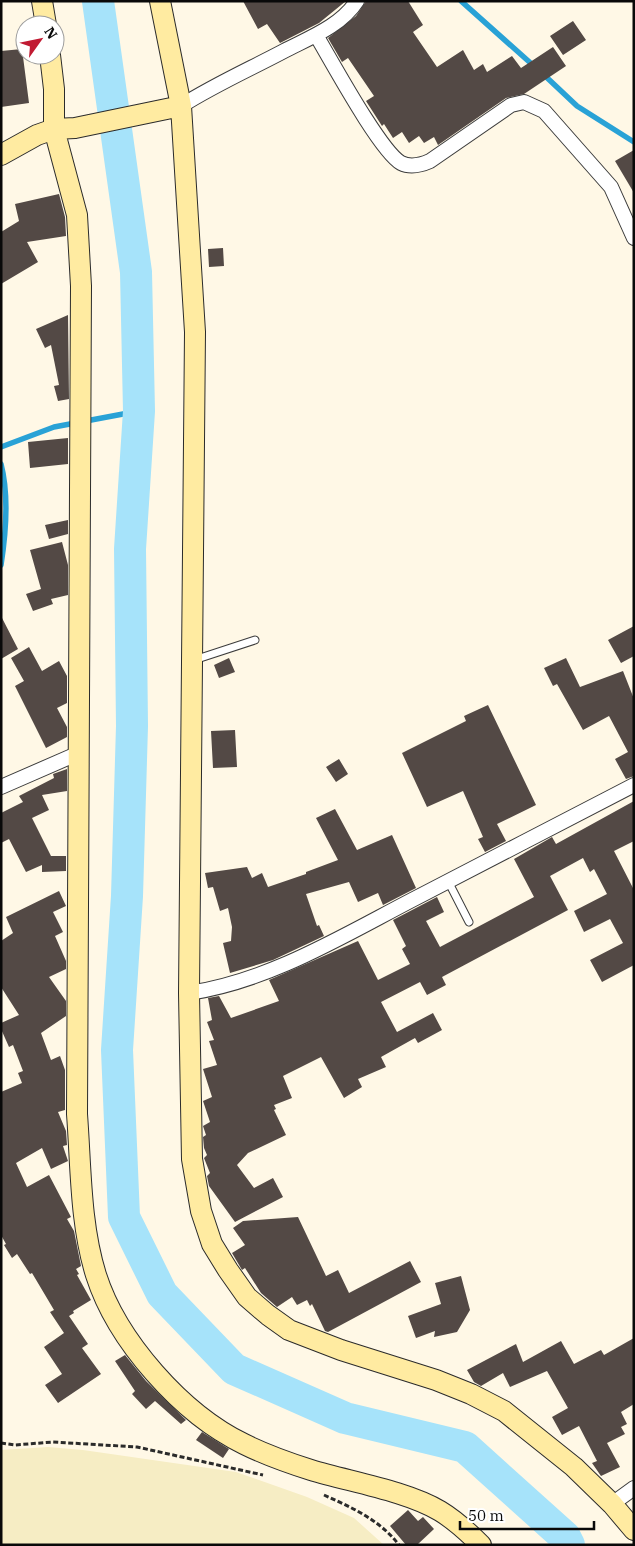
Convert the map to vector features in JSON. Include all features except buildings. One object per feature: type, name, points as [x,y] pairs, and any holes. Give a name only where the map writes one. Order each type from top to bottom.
[{"type":"street","points":[[42,1],[44,15]]},
{"type":"street","points":[[160,1],[174,107],[195,332],[189,992],[192,1159],[202,1211],[212,1244],[247,1297],[290,1330],[341,1350],[453,1387],[504,1410],[538,1436],[612,1504],[634,1530]]},
{"type":"street","points":[[1,156],[38,135],[54,129],[75,128],[174,107],[316,35],[352,10],[357,1]]},
{"type":"street","points":[[316,35],[370,123],[393,156],[402,163],[411,166],[425,163],[457,144],[511,105],[524,102],[534,105],[544,111],[611,187],[634,238]]},
{"type":"street","points":[[51,65],[54,89],[54,129],[77,215],[80,286],[77,1114],[86,1220],[96,1274],[107,1300],[125,1333],[169,1388],[191,1409],[243,1444],[279,1459],[415,1500],[440,1512],[481,1545]]},
{"type":"street","points":[[1,787],[79,754]]},
{"type":"street","points":[[189,992],[218,988],[252,977],[319,949],[634,785]]},
{"type":"street","points":[[612,1504],[634,1488]]},
{"type":"lane","points":[[192,661],[255,640]]},
{"type":"lane","points":[[448,881],[469,922]]},
{"type":"path","points":[[1,1443],[16,1445],[54,1442],[137,1447],[271,1477]]},
{"type":"path","points":[[321,1494],[364,1514],[393,1537],[399,1545]]},
{"type":"shaded area","points":[[48,1447],[83,1450],[236,1472],[307,1497],[354,1518],[384,1545],[1,1545],[1,1450]]},
{"type":"waterway","points":[[98,1],[136,272],[139,411],[130,549],[132,726],[127,896],[117,1050],[124,1217],[162,1294],[234,1369],[345,1418],[465,1447],[565,1537],[569,1545]]},
{"type":"waterway","points":[[461,1],[535,67]]},
{"type":"waterway","points":[[542,73],[577,106],[634,142]]},
{"type":"waterway","points":[[1,447],[54,427],[139,411]]},
{"type":"waterway","points":[[1,464],[4,476],[6,514],[1,565]]}]
